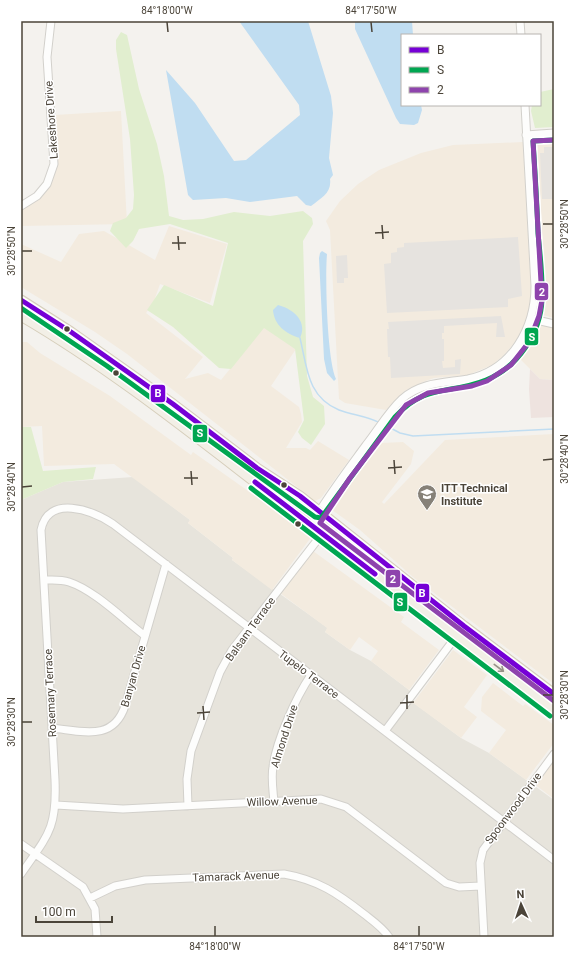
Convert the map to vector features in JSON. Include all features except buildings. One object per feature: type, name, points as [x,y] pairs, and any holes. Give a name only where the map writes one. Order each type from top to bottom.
[{"type":"main road","points":[[21,300],[82,340],[165,398],[235,451],[319,511],[464,626],[554,694]]},
{"type":"main road","points":[[22,317],[74,348],[161,410],[456,637],[554,710]]},
{"type":"main road","points":[[74,348],[82,340]]},
{"type":"main road","points":[[161,410],[165,398]]},
{"type":"main road","points":[[161,410],[173,404]]},
{"type":"main road","points":[[226,460],[235,451]]},
{"type":"main road","points":[[238,469],[246,459]]},
{"type":"main road","points":[[376,575],[385,563]]},
{"type":"main road","points":[[518,682],[525,672]]},
{"type":"street","name":"Lakeshore Drive","points":[[21,206],[37,196],[47,184],[54,164],[47,57],[51,21]]},
{"type":"street","points":[[520,21],[520,34]]},
{"type":"street","points":[[310,525],[375,433],[390,413],[406,396],[425,386],[470,378],[497,366],[515,349],[526,332],[532,319],[535,286],[525,106]]},
{"type":"street","points":[[526,135],[554,133]]},
{"type":"street","points":[[532,319],[554,324]]},
{"type":"street","name":"Tupelo Terrace","points":[[56,510],[87,510],[102,516],[554,860]]},
{"type":"street","name":"Rosemary Terrace","points":[[21,874],[50,830],[56,805],[41,530],[44,518],[56,510]]},
{"type":"street","name":"Balsam Terrace","points":[[188,806],[187,779],[194,743],[220,672],[232,650],[322,534]]},
{"type":"street","name":"Banyan Drive","points":[[52,728],[98,731],[109,729],[117,722],[125,706],[144,635],[166,564]]},
{"type":"street","points":[[44,580],[58,580],[74,584],[97,598],[144,635]]},
{"type":"street","points":[[385,731],[464,626]]},
{"type":"street","name":"Almond Drive","points":[[274,802],[272,776],[274,760],[296,699],[311,675]]},
{"type":"street","name":"Spoonwood Drive","points":[[484,937],[481,855],[486,844],[554,754]]},
{"type":"street","name":"Willow Avenue","points":[[56,805],[123,809],[321,799],[338,803],[346,807],[446,883],[458,887],[481,886]]},
{"type":"street","points":[[21,844],[80,884],[90,898],[95,910],[97,937]]},
{"type":"street","name":"Tamarack Avenue","points":[[90,898],[115,886],[145,880],[284,874],[300,877],[328,888],[377,924],[389,937]]},
{"type":"shaded area","points":[[121,111],[127,224],[21,226],[21,210],[41,197],[53,179],[58,154],[55,115]]},
{"type":"shaded area","points":[[544,139],[554,139],[554,318],[543,315],[540,311],[541,282],[536,143]]},
{"type":"shaded area","points":[[523,142],[531,290],[530,308],[524,327],[518,339],[503,356],[492,365],[468,375],[434,378],[423,382],[406,390],[386,410],[345,403],[339,399],[330,230],[326,221],[340,201],[358,184],[379,170],[421,153],[453,145]]},
{"type":"shaded area","points":[[544,147],[554,147],[554,199],[542,199],[540,153],[544,153]]},
{"type":"shaded area","points":[[169,226],[227,244],[210,303],[160,284],[154,301],[146,313],[203,357],[185,379],[208,373],[221,380],[264,327],[296,349],[271,386],[299,407],[301,414],[302,422],[286,448],[306,448],[310,450],[318,441],[349,460],[321,498],[315,501],[127,354],[95,332],[21,287],[21,244],[61,262],[79,234],[104,231],[155,260]]},
{"type":"shaded area","points":[[518,237],[522,296],[508,299],[508,307],[387,313],[384,264],[391,263],[391,253],[397,252],[397,248],[404,247],[404,243]]},
{"type":"shaded area","points":[[347,255],[348,278],[344,278],[344,283],[337,283],[336,256]]},
{"type":"shaded area","points":[[501,316],[505,337],[496,337],[497,323],[444,326],[444,333],[442,333],[442,339],[444,339],[444,361],[442,361],[443,368],[455,367],[455,360],[461,359],[460,374],[391,378],[390,357],[388,357],[388,322]]},
{"type":"shaded area","points":[[539,324],[554,328],[554,380],[540,379],[517,356]]},
{"type":"shaded area","points":[[21,342],[27,342],[40,353],[110,396],[191,455],[193,452],[312,536],[272,590],[232,560],[233,558],[188,523],[190,520],[114,464],[44,466],[42,426],[21,427]]},
{"type":"shaded area","points":[[530,369],[540,379],[554,380],[554,417],[531,418],[529,389]]},
{"type":"shaded area","points":[[554,434],[554,684],[413,577],[360,530],[328,507],[377,441],[381,443],[403,442],[414,451],[411,464],[382,502],[384,504],[445,440]]},
{"type":"shaded area","points":[[133,477],[190,520],[188,523],[233,558],[232,560],[328,628],[325,632],[350,650],[371,661],[409,690],[414,703],[461,738],[489,753],[554,800],[554,937],[21,937],[21,500],[63,482]]},
{"type":"shaded area","points":[[313,551],[404,617],[401,622],[439,650],[409,690],[371,661],[378,651],[359,637],[350,650],[325,632],[327,628],[280,593]]},
{"type":"shaded area","points":[[453,650],[487,675],[464,707],[477,717],[461,738],[413,703]]},
{"type":"shaded area","points":[[493,683],[523,706],[525,704],[554,725],[554,743],[526,780],[489,753],[506,730],[481,711],[482,697]]},
{"type":"shaded area","points":[[554,754],[554,799],[533,783]]},
{"type":"green space","points":[[121,32],[127,35],[139,89],[157,144],[164,176],[169,216],[183,220],[203,219],[234,212],[270,216],[303,211],[312,218],[313,224],[303,241],[307,376],[313,397],[324,406],[325,424],[311,445],[302,438],[298,432],[304,420],[295,349],[264,328],[231,369],[219,368],[173,327],[147,310],[164,285],[213,306],[228,243],[170,224],[139,229],[133,241],[126,248],[110,231],[113,223],[126,218],[133,209],[134,195],[130,139],[116,49],[116,40]]},
{"type":"green space","points":[[554,89],[554,127],[535,128],[531,111],[532,106],[541,106],[541,92]]},
{"type":"green space","points":[[21,427],[31,427],[43,471],[96,467],[93,479],[63,482],[21,500]]},
{"type":"water","points":[[239,21],[308,21],[331,96],[333,113],[329,158],[333,175],[330,179],[328,192],[311,206],[306,205],[297,196],[250,202],[226,198],[193,200],[188,195],[166,70],[195,103],[234,161],[246,160],[300,115],[299,105]]},
{"type":"water","points":[[355,21],[412,21],[413,34],[401,34],[401,106],[421,106],[422,110],[418,123],[414,125],[400,124],[355,29]]},
{"type":"water","points":[[322,251],[327,254],[327,318],[333,369],[336,379],[334,381],[327,373],[324,359],[319,258]]},
{"type":"water","points":[[278,305],[289,309],[301,321],[302,332],[300,338],[290,334],[278,324],[273,310]]},
{"type":"waterway","points":[[300,338],[310,380],[320,397],[328,404],[339,410],[380,423]]},
{"type":"waterway","points":[[383,424],[400,433],[413,436],[554,429]]},
{"type":"transit line","name":"S","points":[[21,308],[107,366],[315,517],[321,518],[395,417],[406,406],[428,394],[473,385],[486,380],[508,367],[525,348],[537,324],[541,312],[542,299],[542,274],[538,233],[533,141],[554,140]]},
{"type":"transit line","name":"2","points":[[554,140],[533,141],[542,300],[539,316],[529,342],[511,365],[487,381],[472,386],[428,393],[406,405],[350,478],[320,523],[554,701]]},
{"type":"transit line","name":"B","points":[[21,300],[71,332],[173,404],[257,468],[300,496],[464,626],[554,694]]},
{"type":"transit line","name":"B","points":[[255,482],[375,574]]},
{"type":"transit line","name":"S","points":[[251,488],[550,716]]},
{"type":"place","name":"ITT Technical Institute","points":[[427,511]]}]
